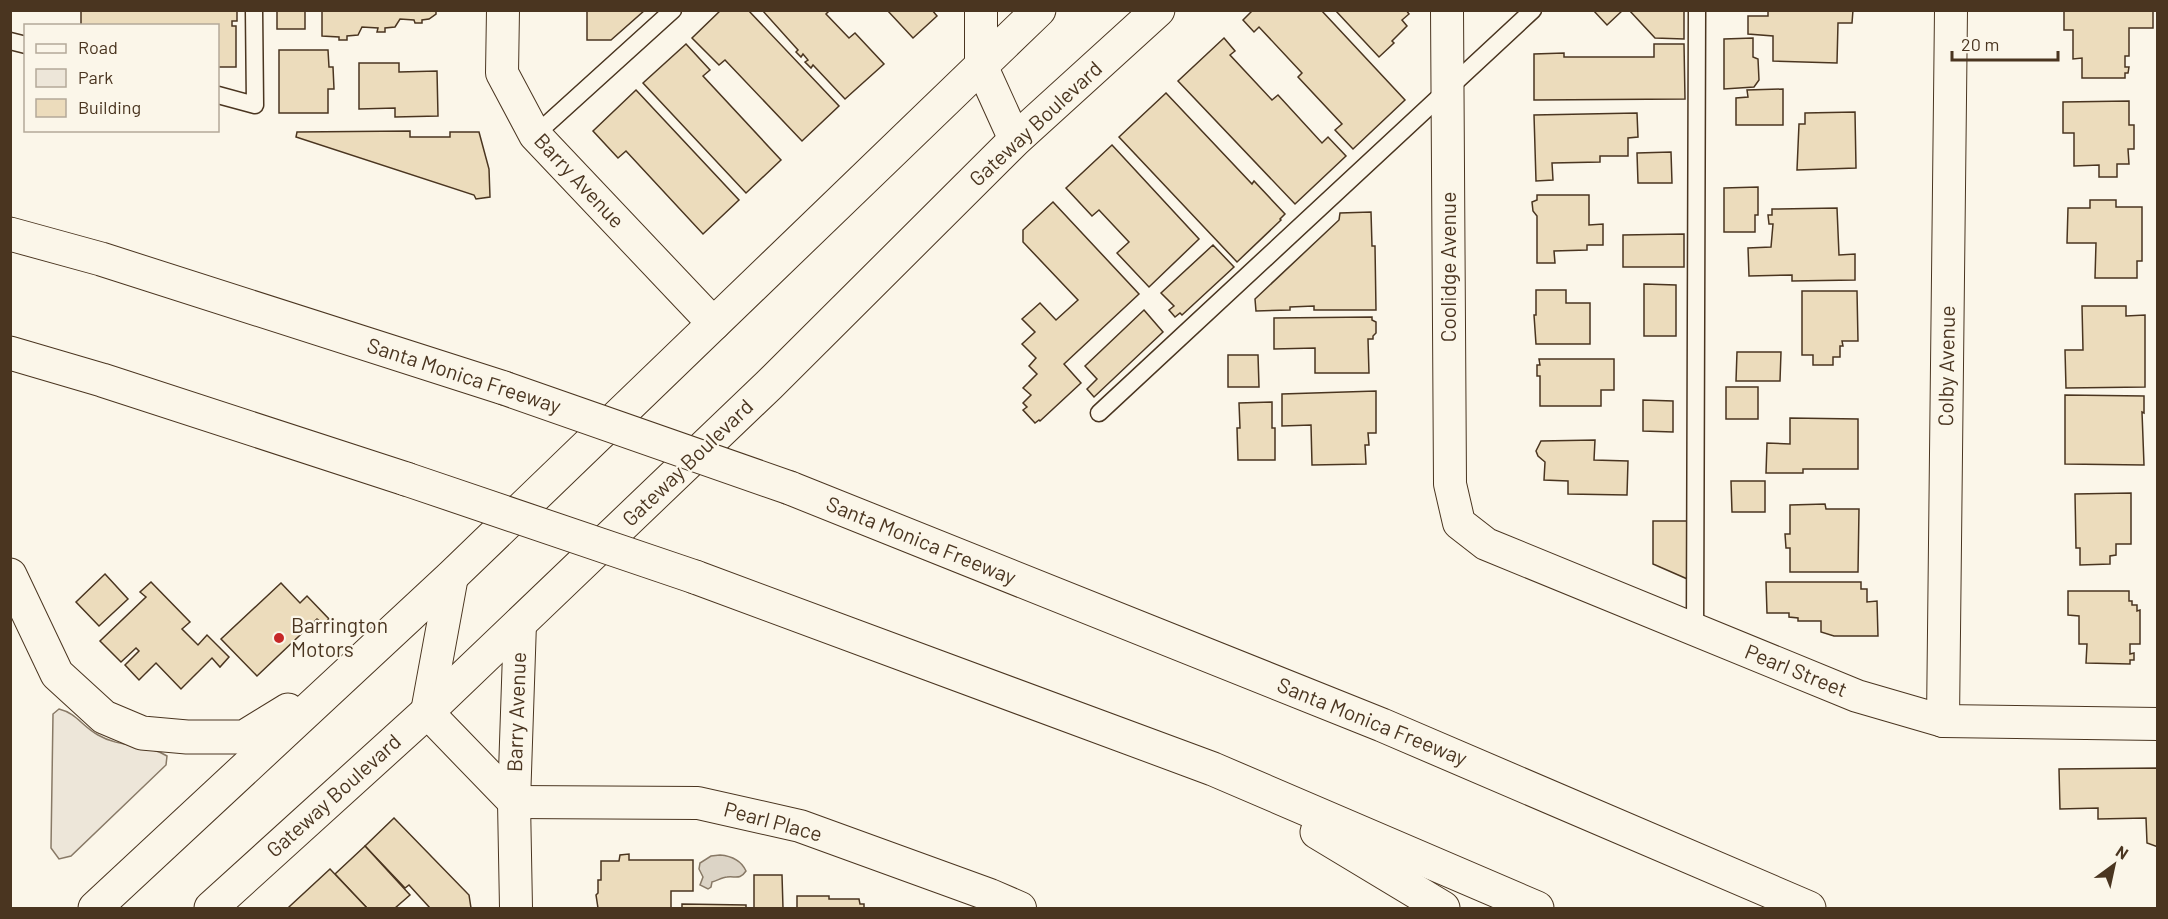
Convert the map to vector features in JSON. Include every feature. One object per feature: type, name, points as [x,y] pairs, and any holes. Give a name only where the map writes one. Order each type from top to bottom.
[{"type":"main road","points":[[95,909],[452,576],[1039,10]]},
{"type":"main road","name":"Gateway Boulevard","points":[[211,909],[427,712],[769,385],[1015,141],[1158,10]]},
{"type":"main road","name":"Santa Monica Freeway","points":[[10,234],[101,260],[504,388],[790,488],[1382,725],[1809,909]]},
{"type":"main road","points":[[10,353],[102,380],[406,479],[695,577],[1213,769],[1537,909]]},
{"type":"main road","points":[[10,575],[57,674],[104,717],[142,734],[187,737],[244,736],[344,677]]},
{"type":"main road","points":[[1213,769],[1443,909]]},
{"type":"street","name":"Barry Avenue","points":[[503,10],[502,73],[535,135],[714,324]]},
{"type":"street","points":[[981,10],[981,64],[1015,141]]},
{"type":"street","name":"Coolidge Avenue","points":[[1447,10],[1450,484],[1459,523]]},
{"type":"street","name":"Colby Avenue","points":[[1943,722],[1951,10]]},
{"type":"street","name":"Pearl Street","points":[[1459,523],[1486,544],[1695,630],[1857,696],[1943,722],[2157,724]]},
{"type":"street","points":[[427,712],[452,576]]},
{"type":"street","name":"Barry Avenue","points":[[516,909],[514,801],[520,623]]},
{"type":"street","name":"Barry Avenue","points":[[427,712],[514,801]]},
{"type":"street","name":"Pearl Place","points":[[514,801],[698,803],[800,826],[990,902],[1020,909]]},
{"type":"lane","points":[[219,95],[255,105],[254,10]]},
{"type":"lane","points":[[535,135],[673,10]]},
{"type":"lane","points":[[1099,413],[1533,10]]},
{"type":"lane","points":[[1695,630],[1697,10]]},
{"type":"green space","points":[[59,709],[107,739],[151,749],[167,756],[166,765],[71,856],[59,859],[51,848],[53,714]]},
{"type":"shaded area","points":[[720,855],[736,859],[746,871],[740,877],[725,877],[712,882],[708,889],[700,885],[703,877],[699,869],[700,863],[711,856]]},
{"type":"building","points":[[81,10],[237,10],[237,21],[232,21],[232,26],[236,26],[236,67],[219,67],[219,24],[81,24]]},
{"type":"building","points":[[277,10],[305,10],[305,29],[277,29]]},
{"type":"building","points":[[322,10],[436,10],[436,14],[429,19],[422,20],[422,23],[400,19],[395,27],[385,28],[385,32],[377,32],[378,28],[362,27],[358,35],[347,36],[347,40],[339,40],[339,37],[322,36]]},
{"type":"building","points":[[587,10],[645,10],[611,40],[587,40]]},
{"type":"building","points":[[721,10],[748,10],[839,106],[802,141],[725,60],[719,65],[692,38]]},
{"type":"building","points":[[762,10],[830,10],[826,14],[849,38],[855,33],[884,64],[845,99],[813,65],[811,68],[805,62],[808,60],[803,54],[801,57],[796,52],[798,50]]},
{"type":"building","points":[[887,10],[932,10],[937,16],[913,38]]},
{"type":"building","points":[[1253,10],[1321,10],[1405,100],[1353,149],[1335,130],[1342,124],[1298,77],[1302,73],[1259,27],[1254,32],[1243,20]]},
{"type":"building","points":[[1335,10],[1406,10],[1409,14],[1402,20],[1407,26],[1379,57]]},
{"type":"building","points":[[1593,10],[1623,10],[1607,25]]},
{"type":"building","points":[[1629,10],[1684,10],[1684,39],[1655,38]]},
{"type":"building","points":[[1768,10],[1853,10],[1852,23],[1838,23],[1837,63],[1773,61],[1773,36],[1748,34],[1748,16],[1768,16]]},
{"type":"building","points":[[2064,10],[2153,10],[2153,28],[2129,28],[2129,56],[2125,56],[2125,67],[2129,67],[2125,78],[2082,78],[2082,58],[2073,59],[2073,30],[2064,30]]},
{"type":"building","points":[[1224,38],[1235,51],[1230,55],[1272,100],[1278,95],[1322,143],[1328,137],[1346,156],[1295,204],[1178,81]]},
{"type":"building","points":[[1753,38],[1753,57],[1758,59],[1759,80],[1754,87],[1724,89],[1724,39]]},
{"type":"building","points":[[686,44],[710,70],[703,76],[781,160],[746,193],[643,83]]},
{"type":"building","points":[[1654,44],[1684,44],[1685,99],[1534,100],[1534,54],[1564,53],[1564,57],[1654,57]]},
{"type":"building","points":[[279,50],[328,50],[329,67],[333,67],[334,89],[328,89],[328,113],[279,113]]},
{"type":"building","points":[[359,63],[399,63],[399,72],[437,71],[438,116],[395,117],[395,108],[359,109]]},
{"type":"building","points":[[1783,89],[1783,125],[1736,125],[1736,98],[1748,97],[1747,90]]},
{"type":"building","points":[[636,90],[739,200],[703,234],[626,151],[618,158],[593,131]]},
{"type":"building","points":[[1166,93],[1252,184],[1254,181],[1285,214],[1237,262],[1119,137]]},
{"type":"building","points":[[2129,101],[2129,125],[2134,125],[2134,149],[2128,149],[2129,164],[2117,164],[2117,177],[2099,177],[2099,165],[2074,166],[2074,133],[2063,133],[2063,102]]},
{"type":"building","points":[[1855,112],[1856,168],[1797,170],[1799,124],[1805,124],[1805,113]]},
{"type":"building","points":[[1637,113],[1638,137],[1628,138],[1628,156],[1600,156],[1600,162],[1552,163],[1553,180],[1536,181],[1534,115]]},
{"type":"building","points":[[410,131],[410,137],[450,137],[450,132],[479,132],[489,169],[490,197],[476,199],[474,195],[296,137],[297,132]]},
{"type":"building","points":[[1112,145],[1199,239],[1149,287],[1117,253],[1129,242],[1099,210],[1092,216],[1066,188]]},
{"type":"building","points":[[1671,152],[1672,183],[1638,183],[1637,153]]},
{"type":"building","points":[[1758,187],[1758,215],[1755,215],[1755,232],[1724,232],[1724,188]]},
{"type":"building","points":[[1537,195],[1589,195],[1589,225],[1603,224],[1603,245],[1587,245],[1587,250],[1554,251],[1555,263],[1537,263],[1537,216],[1533,211],[1532,202],[1537,200]]},
{"type":"building","points":[[2090,200],[2116,200],[2116,207],[2142,207],[2142,261],[2137,261],[2137,278],[2095,278],[2096,243],[2067,243],[2068,208],[2090,208]]},
{"type":"building","points":[[1053,202],[1139,294],[1064,364],[1081,383],[1035,423],[1023,410],[1027,407],[1023,403],[1031,395],[1023,388],[1037,374],[1029,366],[1036,358],[1022,344],[1035,332],[1022,319],[1040,303],[1056,320],[1078,300],[1023,242],[1023,230]]},
{"type":"building","points":[[1837,208],[1839,255],[1855,254],[1855,280],[1792,281],[1792,275],[1749,276],[1748,248],[1771,247],[1773,224],[1769,224],[1768,215],[1772,215],[1772,209]]},
{"type":"building","points":[[1371,212],[1372,246],[1375,246],[1376,310],[1314,310],[1314,306],[1290,307],[1290,310],[1256,311],[1255,299],[1339,220],[1340,213]]},
{"type":"building","points":[[1684,234],[1684,267],[1623,267],[1623,235]]},
{"type":"building","points":[[1213,245],[1234,267],[1182,315],[1180,313],[1175,317],[1169,310],[1174,306],[1161,293]]},
{"type":"building","points":[[1644,284],[1676,285],[1676,336],[1644,336]]},
{"type":"building","points":[[1536,290],[1566,290],[1566,303],[1590,303],[1590,344],[1536,344],[1534,315],[1536,315]]},
{"type":"building","points":[[1802,291],[1857,291],[1858,341],[1842,341],[1840,357],[1833,357],[1833,365],[1813,365],[1813,355],[1802,355]]},
{"type":"building","points":[[2082,306],[2126,306],[2126,316],[2145,315],[2145,387],[2066,388],[2065,350],[2083,350]]},
{"type":"building","points":[[1144,310],[1163,332],[1094,397],[1087,389],[1097,379],[1085,366]]},
{"type":"building","points":[[1372,317],[1372,320],[1376,322],[1376,333],[1373,339],[1368,339],[1369,373],[1315,373],[1315,348],[1274,349],[1274,318]]},
{"type":"building","points":[[1737,352],[1781,352],[1780,381],[1736,381]]},
{"type":"building","points":[[1228,355],[1258,355],[1259,387],[1228,387]]},
{"type":"building","points":[[1539,359],[1614,359],[1614,390],[1601,390],[1601,406],[1540,406],[1540,376],[1537,376]]},
{"type":"building","points":[[1726,387],[1758,387],[1758,419],[1726,419]]},
{"type":"building","points":[[1376,391],[1376,433],[1368,433],[1369,445],[1365,445],[1366,464],[1312,465],[1311,425],[1282,426],[1282,394]]},
{"type":"building","points":[[2065,395],[2144,396],[2144,413],[2142,412],[2144,465],[2065,464]]},
{"type":"building","points":[[1643,400],[1673,401],[1673,432],[1643,431]]},
{"type":"building","points":[[1272,402],[1275,460],[1238,460],[1239,403]]},
{"type":"building","points":[[1790,418],[1858,419],[1858,469],[1803,469],[1803,473],[1766,473],[1767,443],[1790,444]]},
{"type":"building","points":[[1595,440],[1594,460],[1628,461],[1627,495],[1568,494],[1568,481],[1544,480],[1545,462],[1536,451],[1541,441]]},
{"type":"building","points":[[1731,481],[1765,481],[1765,512],[1732,512]]},
{"type":"building","points":[[2131,493],[2131,544],[2116,544],[2116,555],[2110,556],[2110,564],[2080,565],[2080,548],[2076,548],[2075,494]]},
{"type":"building","points":[[1825,504],[1826,509],[1859,509],[1858,572],[1790,572],[1790,548],[1786,548],[1785,534],[1790,534],[1790,505]]},
{"type":"building","points":[[1653,521],[1693,521],[1692,581],[1653,564]]},
{"type":"building","points":[[105,574],[128,599],[99,626],[76,602]]},
{"type":"building","points":[[151,582],[190,622],[182,629],[198,645],[207,635],[229,657],[220,667],[212,658],[181,689],[156,663],[139,680],[125,665],[139,651],[136,648],[121,662],[100,641],[146,597],[140,592]]},
{"type":"building","points":[[1766,582],[1861,582],[1861,589],[1867,589],[1867,602],[1877,601],[1878,636],[1834,636],[1821,632],[1821,621],[1798,621],[1798,618],[1789,617],[1789,613],[1767,613]]},
{"type":"building","points":[[281,583],[300,603],[307,596],[329,619],[323,624],[317,619],[257,676],[221,639]]},
{"type":"building","points":[[2068,591],[2129,591],[2129,601],[2132,601],[2132,605],[2137,605],[2137,611],[2140,610],[2140,644],[2130,644],[2130,654],[2134,653],[2134,660],[2130,660],[2130,664],[2086,663],[2087,644],[2079,644],[2079,616],[2068,615]]},
{"type":"building","points":[[2158,768],[2158,847],[2147,843],[2146,818],[2098,819],[2098,808],[2060,809],[2059,769]]},
{"type":"building","points":[[394,818],[469,895],[471,908],[430,908],[409,885],[405,888],[365,846]]},
{"type":"building","points":[[365,846],[410,895],[395,908],[367,908],[335,874]]},
{"type":"building","points":[[629,854],[629,860],[693,860],[693,891],[671,891],[671,908],[598,908],[596,895],[598,880],[601,880],[601,861],[619,861],[620,855]]},
{"type":"building","points":[[330,869],[367,908],[288,908],[290,906]]},
{"type":"building","points":[[754,875],[782,875],[783,908],[754,908]]},
{"type":"building","points":[[797,896],[859,899],[860,904],[864,904],[864,908],[797,908]]},
{"type":"building","points":[[682,904],[746,905],[746,908],[682,908]]},
{"type":"place","name":"Barrington Motors","points":[[279,638]]}]
